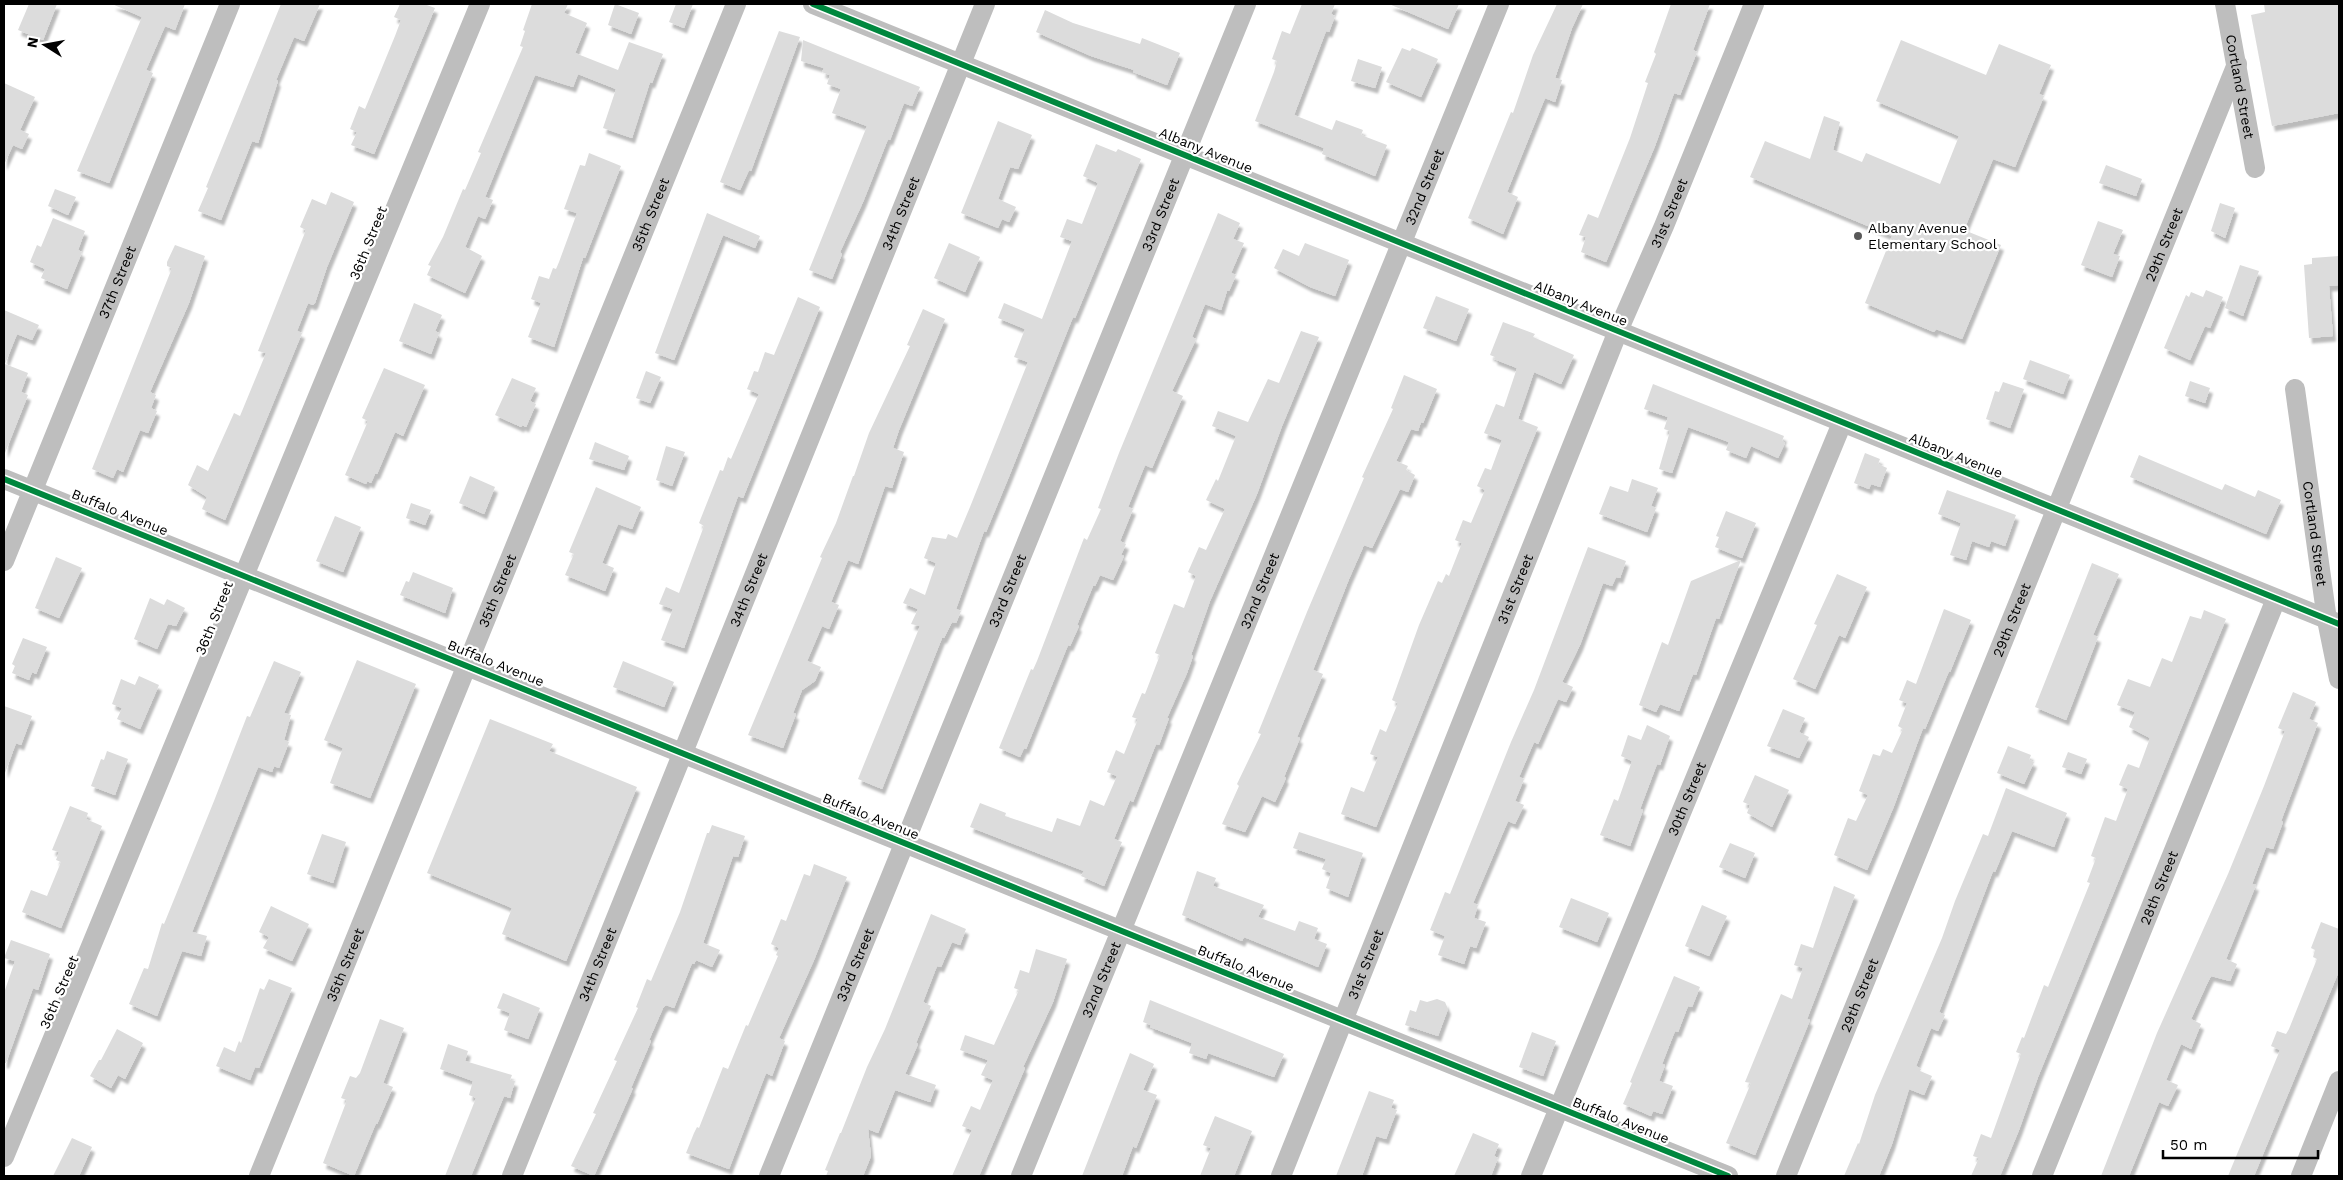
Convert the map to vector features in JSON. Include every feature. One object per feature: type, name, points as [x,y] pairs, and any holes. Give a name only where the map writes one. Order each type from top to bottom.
[{"type":"street","name":"37th Street","points":[[4,561],[230,4]]},
{"type":"street","name":"36th Street","points":[[4,1157],[480,4]]},
{"type":"street","name":"35th Street","points":[[259,1176],[736,4]]},
{"type":"street","name":"Albany Avenue","points":[[813,4],[2333,622]]},
{"type":"street","name":"34th Street","points":[[512,1176],[985,4]]},
{"type":"street","name":"33rd Street","points":[[769,1176],[1183,154],[1246,4]]},
{"type":"street","name":"32nd Street","points":[[1021,1176],[1499,4]]},
{"type":"street","name":"31st Street","points":[[1281,1176],[1618,331],[1668,217],[1754,4]]},
{"type":"street","name":"Cortland Street","points":[[2225,4],[2256,168]]},
{"type":"street","name":"29th Street","points":[[1786,1176],[2236,64]]},
{"type":"street","name":"Cortland Street","points":[[2295,389],[2333,622],[2339,679]]},
{"type":"street","name":"30th Street","points":[[1532,1176],[1842,423]]},
{"type":"street","name":"Buffalo Avenue","points":[[4,479],[904,842],[1558,1109],[1728,1176]]},
{"type":"street","name":"28th Street","points":[[2042,1176],[2276,599]]},
{"type":"street","points":[[2301,1176],[2339,1081]]},
{"type":"building","points":[[29,4],[57,4],[43,40],[18,30]]},
{"type":"building","points":[[112,4],[185,4],[175,30],[165,26],[146,70],[153,73],[109,183],[77,171],[142,17]]},
{"type":"building","points":[[281,4],[320,4],[304,41],[294,37],[276,80],[278,81],[258,143],[252,141],[221,220],[198,211],[208,188],[206,187]]},
{"type":"building","points":[[400,4],[424,4],[435,8],[374,154],[351,145],[357,132],[350,129],[359,106],[365,109],[395,36],[401,20],[394,17]]},
{"type":"building","points":[[532,4],[568,4],[564,13],[587,23],[575,53],[618,70],[629,42],[663,54],[652,83],[650,82],[632,138],[603,128],[616,89],[578,74],[573,87],[535,75],[485,197],[493,200],[485,219],[478,216],[465,247],[482,256],[465,293],[427,275],[431,266],[428,265],[443,237],[463,189],[465,190],[481,153],[478,152],[523,47],[520,46],[525,31],[523,30]]},
{"type":"building","points":[[615,4],[639,13],[631,34],[608,25]]},
{"type":"building","points":[[676,4],[693,4],[684,28],[669,22]]},
{"type":"building","points":[[1302,4],[1335,4],[1331,14],[1335,16],[1329,32],[1326,31],[1294,115],[1332,130],[1336,120],[1363,130],[1361,135],[1387,145],[1375,176],[1322,154],[1324,148],[1255,121],[1274,72],[1277,61],[1272,59],[1282,31],[1290,34]]},
{"type":"building","points":[[1389,4],[1459,4],[1448,29]]},
{"type":"building","points":[[1557,4],[1583,4],[1572,28],[1555,78],[1562,80],[1555,102],[1545,98],[1507,192],[1518,197],[1503,234],[1468,218],[1511,112],[1513,113],[1533,55]]},
{"type":"building","points":[[1671,4],[1710,4],[1693,50],[1697,52],[1680,95],[1674,93],[1655,146],[1606,262],[1581,252],[1586,237],[1579,235],[1588,214],[1598,218],[1630,138],[1648,83],[1645,82],[1656,54],[1654,52]]},
{"type":"building","points":[[2264,4],[2339,4],[2339,113],[2272,126],[2251,15],[2265,12]]},
{"type":"building","points":[[1045,10],[1073,23],[1140,44],[1142,38],[1180,53],[1167,85],[1133,72],[1134,70],[1091,56],[1036,32]]},
{"type":"building","points":[[779,31],[800,37],[751,171],[749,170],[740,190],[720,182]]},
{"type":"building","points":[[803,40],[920,87],[912,106],[904,103],[890,140],[888,139],[863,202],[840,252],[842,254],[832,279],[809,270],[867,126],[832,113],[841,89],[827,84],[830,75],[822,72],[824,68],[801,61]]},
{"type":"building","points":[[1901,40],[1986,75],[1999,44],[2051,65],[2039,94],[2044,96],[2015,167],[1993,159],[1964,230],[2001,245],[1962,339],[1936,329],[1934,332],[1865,303],[1892,236],[1750,177],[1765,141],[1810,159],[1824,116],[1840,122],[1833,150],[1862,162],[1866,153],[1940,184],[1959,136],[1876,101]]},
{"type":"building","points":[[1402,48],[1410,51],[1412,48],[1438,59],[1421,97],[1386,82]]},
{"type":"building","points":[[1358,59],[1382,67],[1375,88],[1351,81]]},
{"type":"building","points":[[4,83],[35,97],[20,130],[29,134],[22,149],[13,145],[4,165]]},
{"type":"building","points":[[998,121],[1032,135],[1018,169],[1010,167],[998,199],[1016,207],[1009,222],[1002,219],[998,228],[961,213]]},
{"type":"building","points":[[1096,144],[1116,152],[1118,149],[1141,159],[1075,318],[1073,317],[986,532],[984,531],[956,609],[961,611],[956,623],[952,622],[944,638],[942,638],[882,789],[858,779],[920,626],[911,624],[918,609],[903,603],[910,588],[925,595],[936,563],[924,558],[932,537],[946,539],[948,534],[957,538],[1028,362],[1014,357],[1025,329],[998,318],[1004,303],[1042,319],[1072,241],[1060,237],[1067,219],[1082,224],[1098,183],[1083,176]]},
{"type":"building","points":[[589,153],[621,166],[585,258],[583,258],[554,347],[528,337],[541,303],[531,299],[539,276],[549,279],[553,268],[556,269],[559,262],[577,213],[564,209],[580,165],[585,166]]},
{"type":"building","points":[[2106,165],[2142,179],[2136,196],[2099,183]]},
{"type":"building","points":[[55,189],[76,197],[68,215],[48,206]]},
{"type":"building","points":[[331,192],[354,202],[327,267],[315,303],[313,305],[308,303],[297,331],[302,333],[225,520],[202,509],[207,497],[188,485],[197,465],[208,471],[234,413],[240,416],[266,353],[258,351],[306,230],[300,227],[312,199],[326,205]]},
{"type":"building","points":[[2220,203],[2235,208],[2225,238],[2211,231]]},
{"type":"building","points":[[707,213],[760,236],[755,248],[723,235],[674,360],[655,353]]},
{"type":"building","points":[[1218,213],[1240,223],[1233,239],[1244,243],[1231,273],[1236,275],[1229,291],[1227,291],[1221,310],[1205,304],[1192,337],[1196,339],[1172,391],[1183,396],[1152,468],[1145,465],[1128,507],[1133,509],[1120,541],[1126,544],[1121,555],[1124,556],[1113,580],[1100,575],[1095,586],[1093,586],[1077,625],[1079,626],[1070,646],[1068,645],[1026,749],[1024,748],[1020,757],[999,748],[1031,669],[1033,670],[1037,661],[1084,538],[1087,540],[1101,509],[1098,508],[1119,453]]},
{"type":"building","points":[[53,218],[85,231],[78,250],[82,252],[67,289],[41,278],[45,269],[30,262],[37,245],[41,247]]},
{"type":"building","points":[[2098,221],[2123,230],[2113,254],[2120,256],[2112,277],[2081,265]]},
{"type":"building","points":[[949,243],[980,257],[965,292],[934,278]]},
{"type":"building","points":[[1305,243],[1349,260],[1335,296],[1310,287],[1274,268],[1283,249],[1299,256]]},
{"type":"building","points":[[175,245],[205,256],[189,303],[150,392],[156,395],[151,408],[157,411],[148,433],[140,430],[123,472],[117,469],[113,478],[92,469],[172,268],[167,266],[167,262]]},
{"type":"building","points":[[2339,256],[2339,285],[2329,286],[2333,336],[2309,338],[2304,265],[2312,264],[2312,258]]},
{"type":"building","points":[[2240,265],[2259,271],[2243,316],[2225,308]]},
{"type":"building","points":[[2206,290],[2223,297],[2210,328],[2205,326],[2190,360],[2164,348],[2186,295],[2189,297],[2191,292],[2203,297]]},
{"type":"building","points":[[1436,296],[1469,309],[1456,341],[1423,328]]},
{"type":"building","points":[[798,297],[820,307],[743,498],[738,496],[684,648],[661,640],[673,609],[659,604],[666,587],[679,593],[704,526],[699,523],[720,470],[723,471],[728,457],[731,459],[759,394],[747,389],[754,371],[758,372],[765,352],[774,355]]},
{"type":"building","points":[[414,303],[442,315],[435,331],[439,333],[431,354],[399,341]]},
{"type":"building","points":[[923,309],[945,319],[893,448],[904,452],[892,488],[885,486],[858,564],[848,560],[831,602],[839,605],[829,629],[822,626],[807,661],[821,667],[815,681],[802,690],[793,713],[796,714],[783,748],[748,735],[822,558],[820,557],[836,523],[869,433],[910,346],[907,345]]},
{"type":"building","points":[[4,310],[39,325],[32,340],[17,334],[5,364],[28,373],[21,392],[28,395],[5,453]]},
{"type":"building","points":[[1503,322],[1535,334],[1533,337],[1574,355],[1561,384],[1534,372],[1518,419],[1538,427],[1376,827],[1341,814],[1351,787],[1364,792],[1378,757],[1370,754],[1380,729],[1386,732],[1398,703],[1392,700],[1419,625],[1438,581],[1442,583],[1446,574],[1449,576],[1462,543],[1455,540],[1463,520],[1471,523],[1485,490],[1477,486],[1485,468],[1491,470],[1502,440],[1484,433],[1496,404],[1504,407],[1517,368],[1494,359],[1495,357],[1490,355]]},
{"type":"building","points":[[1301,331],[1319,337],[1282,426],[1257,494],[1210,601],[1191,655],[1193,656],[1187,673],[1167,718],[1169,718],[1159,745],[1156,744],[1133,802],[1130,800],[1114,839],[1122,842],[1104,886],[1081,876],[1084,871],[970,827],[980,803],[1006,813],[1005,816],[1052,832],[1057,818],[1080,826],[1090,800],[1104,806],[1117,776],[1107,772],[1116,750],[1124,754],[1138,719],[1132,717],[1142,693],[1145,694],[1160,655],[1155,653],[1174,604],[1184,608],[1196,576],[1188,572],[1199,547],[1206,550],[1225,509],[1206,500],[1216,479],[1218,481],[1236,436],[1212,426],[1218,411],[1248,422],[1268,379],[1279,383]]},
{"type":"building","points":[[2030,360],[2070,375],[2063,394],[2023,379]]},
{"type":"building","points":[[384,368],[425,385],[403,436],[395,432],[377,474],[375,474],[371,483],[367,481],[366,484],[345,475],[368,421],[362,418]]},
{"type":"building","points":[[646,371],[661,377],[650,403],[636,398]]},
{"type":"building","points":[[1404,375],[1437,389],[1423,423],[1421,422],[1418,431],[1411,429],[1396,461],[1408,466],[1406,470],[1415,475],[1408,492],[1400,489],[1372,548],[1364,545],[1349,579],[1313,670],[1323,674],[1297,737],[1300,738],[1284,777],[1286,778],[1275,802],[1262,796],[1245,832],[1222,824],[1239,786],[1237,784],[1261,734],[1258,733],[1364,478],[1362,477],[1393,409],[1391,408]]},
{"type":"building","points":[[512,378],[536,388],[530,401],[536,404],[526,427],[522,425],[521,427],[495,415]]},
{"type":"building","points":[[2190,381],[2210,388],[2205,403],[2185,396]]},
{"type":"building","points":[[2003,382],[2024,389],[2010,428],[1986,419],[1995,391],[1999,392]]},
{"type":"building","points":[[1653,384],[1784,436],[1782,441],[1785,443],[1778,458],[1751,446],[1746,458],[1726,450],[1729,442],[1688,427],[1672,473],[1659,469],[1670,431],[1664,429],[1668,417],[1644,409]]},
{"type":"building","points":[[595,442],[629,456],[624,470],[589,459]]},
{"type":"building","points":[[666,446],[685,452],[672,486],[656,480]]},
{"type":"building","points":[[1865,453],[1880,459],[1878,464],[1887,468],[1880,487],[1871,484],[1869,489],[1854,483]]},
{"type":"building","points":[[2139,455],[2222,490],[2225,484],[2255,497],[2258,490],[2281,500],[2266,534],[2130,477]]},
{"type":"building","points":[[470,476],[495,487],[484,514],[459,503]]},
{"type":"building","points":[[1632,479],[1658,488],[1651,506],[1656,508],[1647,532],[1599,514],[1610,486],[1628,492]]},
{"type":"building","points":[[596,487],[641,507],[632,529],[618,524],[602,563],[614,568],[605,591],[565,575],[574,554],[569,552]]},
{"type":"building","points":[[1947,490],[2016,515],[2005,546],[1991,541],[1989,547],[1972,541],[1966,560],[1950,555],[1961,523],[1938,514]]},
{"type":"building","points":[[411,503],[431,510],[425,525],[406,518]]},
{"type":"building","points":[[1726,511],[1756,523],[1742,558],[1715,547],[1719,537],[1716,536]]},
{"type":"building","points":[[335,516],[361,527],[343,572],[316,561]]},
{"type":"building","points":[[1588,547],[1626,561],[1620,578],[1616,577],[1612,586],[1603,583],[1580,645],[1562,682],[1573,687],[1566,702],[1558,699],[1538,744],[1534,742],[1519,777],[1524,779],[1515,801],[1524,805],[1515,824],[1508,821],[1473,903],[1478,905],[1474,918],[1486,922],[1476,948],[1470,946],[1464,964],[1438,955],[1445,936],[1430,930],[1445,892],[1450,894],[1534,690]]},
{"type":"building","points":[[56,557],[82,568],[59,618],[35,608]]},
{"type":"building","points":[[1741,560],[1719,619],[1716,618],[1696,675],[1693,674],[1679,711],[1660,704],[1656,712],[1639,705],[1662,642],[1668,645],[1691,581]]},
{"type":"building","points":[[2092,563],[2119,574],[2093,635],[2098,637],[2066,720],[2035,707]]},
{"type":"building","points":[[413,572],[453,588],[445,613],[400,595],[406,581],[409,582]]},
{"type":"building","points":[[1837,574],[1867,587],[1845,638],[1839,635],[1815,689],[1793,679],[1817,625],[1814,624]]},
{"type":"building","points":[[150,598],[164,605],[167,599],[185,608],[176,626],[168,624],[157,649],[134,639]]},
{"type":"building","points":[[1944,609],[1971,620],[1925,729],[1923,728],[1894,806],[1867,870],[1834,855],[1848,818],[1856,821],[1868,795],[1859,791],[1873,754],[1880,756],[1883,749],[1892,753],[1903,729],[1898,726],[1907,703],[1899,700],[1907,680],[1916,684]]},
{"type":"building","points":[[2204,610],[2226,619],[2038,1077],[2019,1130],[2000,1176],[1971,1176],[1979,1158],[1973,1156],[1981,1134],[1991,1138],[2021,1054],[2016,1052],[2022,1037],[2024,1038],[2044,985],[2048,987],[2090,883],[2087,882],[2096,858],[2091,856],[2105,817],[2116,821],[2128,789],[2119,785],[2128,764],[2139,768],[2150,738],[2129,727],[2135,712],[2117,705],[2128,679],[2150,687],[2162,658],[2172,662],[2190,616],[2201,619]]},
{"type":"building","points":[[23,638],[47,647],[36,674],[32,672],[29,680],[12,673],[15,666],[12,664]]},
{"type":"building","points":[[357,660],[416,684],[370,798],[330,783],[343,748],[324,740]]},
{"type":"building","points":[[274,661],[301,672],[284,713],[291,715],[284,740],[289,742],[279,768],[274,766],[272,772],[258,767],[192,932],[207,936],[201,956],[182,951],[157,1016],[129,1004],[144,968],[148,969],[162,923],[164,924],[247,716],[250,717]]},
{"type":"building","points":[[623,661],[674,682],[664,707],[613,687]]},
{"type":"building","points":[[139,676],[159,685],[140,729],[117,719],[122,708],[112,704],[121,679],[135,685]]},
{"type":"building","points":[[2293,692],[2316,702],[2309,719],[2318,723],[2281,821],[2283,822],[2273,849],[2266,847],[2252,884],[2256,885],[2226,959],[2237,964],[2230,981],[2211,976],[2191,1019],[2201,1024],[2191,1049],[2181,1044],[2166,1080],[2178,1085],[2168,1106],[2159,1102],[2129,1176],[2101,1176],[2157,1033],[2228,874],[2264,786],[2285,731],[2278,728]]},
{"type":"building","points":[[4,706],[32,716],[21,745],[16,743],[5,773]]},
{"type":"building","points":[[1783,709],[1805,718],[1799,732],[1809,737],[1799,758],[1767,746]]},
{"type":"building","points":[[490,719],[553,744],[549,751],[637,787],[566,961],[502,934],[512,908],[427,873]]},
{"type":"building","points":[[1647,725],[1670,736],[1660,765],[1657,764],[1640,809],[1643,810],[1630,846],[1600,835],[1614,799],[1618,801],[1632,761],[1621,756],[1628,735],[1641,740]]},
{"type":"building","points":[[2008,746],[2031,755],[2029,760],[2034,762],[2024,784],[1997,773]]},
{"type":"building","points":[[107,751],[128,759],[115,795],[91,786],[101,759],[104,760]]},
{"type":"building","points":[[2068,752],[2087,759],[2081,774],[2062,767]]},
{"type":"building","points":[[1755,775],[1789,790],[1772,827],[1747,813],[1750,805],[1743,802]]},
{"type":"building","points":[[2006,788],[2067,813],[2054,847],[2012,831],[1995,872],[1993,871],[1939,1012],[1945,1015],[1938,1031],[1931,1028],[1916,1066],[1921,1069],[1920,1071],[1932,1076],[1924,1095],[1909,1089],[1892,1144],[1879,1176],[1844,1176],[1859,1144],[1875,1095],[1942,938],[1955,901],[1983,834],[1988,836]]},
{"type":"building","points":[[70,806],[88,813],[86,819],[102,826],[61,928],[22,912],[31,890],[47,896],[61,862],[56,860],[59,852],[52,850]]},
{"type":"building","points":[[712,825],[745,836],[738,857],[733,856],[703,943],[720,950],[712,967],[696,960],[694,964],[692,963],[674,1008],[666,1005],[663,1008],[631,1088],[633,1088],[594,1176],[571,1166],[596,1114],[593,1113],[617,1061],[614,1060],[638,1008],[636,1007],[647,979],[651,981],[680,912],[707,833],[709,833]]},
{"type":"building","points":[[1299,832],[1363,853],[1348,897],[1326,888],[1331,873],[1322,869],[1326,859],[1293,848]]},
{"type":"building","points":[[322,834],[346,842],[333,883],[307,874]]},
{"type":"building","points":[[1730,843],[1755,853],[1745,878],[1719,867]]},
{"type":"building","points":[[814,864],[847,877],[814,960],[779,1038],[785,1041],[772,1076],[766,1073],[729,1169],[686,1153],[697,1127],[699,1128],[723,1067],[728,1069],[778,956],[776,955],[779,948],[771,944],[781,919],[786,921],[804,874],[810,876]]},
{"type":"building","points":[[1197,871],[1216,878],[1213,886],[1264,905],[1258,917],[1295,931],[1299,921],[1318,928],[1314,939],[1327,944],[1318,967],[1244,937],[1242,941],[1182,915]]},
{"type":"building","points":[[1834,886],[1855,895],[1807,1019],[1810,1020],[1755,1155],[1726,1143],[1751,1083],[1745,1082],[1781,994],[1792,999],[1803,968],[1794,965],[1801,944],[1813,948]]},
{"type":"building","points":[[1571,898],[1609,913],[1597,942],[1559,927]]},
{"type":"building","points":[[1702,905],[1727,916],[1709,956],[1685,946]]},
{"type":"building","points":[[271,906],[309,924],[292,961],[263,948],[269,937],[259,932]]},
{"type":"building","points":[[931,914],[966,929],[960,945],[952,942],[941,967],[937,966],[923,1002],[931,1006],[905,1074],[936,1085],[930,1102],[895,1090],[878,1133],[868,1129],[871,1156],[863,1176],[826,1176],[828,1171],[825,1170]]},
{"type":"building","points":[[2321,922],[2339,929],[2339,971],[2254,1176],[2228,1176],[2280,1050],[2271,1046],[2277,1031],[2286,1034],[2289,1029],[2317,959],[2313,957],[2315,950],[2311,948]]},
{"type":"building","points":[[11,940],[50,954],[38,990],[33,988],[6,1063],[4,1063],[4,993],[15,961],[4,958]]},
{"type":"building","points":[[1036,949],[1067,959],[1053,1002],[1023,1067],[1025,1068],[979,1176],[952,1176],[972,1130],[962,1126],[971,1106],[980,1110],[993,1080],[981,1075],[988,1060],[960,1050],[965,1035],[994,1045],[1019,990],[1014,988],[1020,970],[1029,973]]},
{"type":"building","points":[[1674,976],[1700,987],[1692,1007],[1688,1006],[1678,1032],[1675,1031],[1662,1064],[1665,1065],[1659,1081],[1673,1086],[1662,1114],[1653,1111],[1651,1116],[1623,1104],[1632,1083],[1630,1082]]},
{"type":"building","points":[[269,979],[292,988],[259,1068],[255,1067],[250,1080],[216,1066],[224,1047],[235,1052],[239,1041],[241,1043],[260,988],[264,990]]},
{"type":"building","points":[[503,993],[540,1008],[528,1039],[504,1030],[510,1013],[497,1008]]},
{"type":"building","points":[[1437,999],[1445,1002],[1448,1009],[1438,1036],[1405,1025],[1410,1010],[1416,1012],[1420,1000],[1427,1002]]},
{"type":"building","points":[[1150,1000],[1284,1054],[1274,1077],[1208,1053],[1206,1059],[1189,1053],[1192,1043],[1150,1027],[1151,1025],[1143,1022]]},
{"type":"building","points":[[380,1019],[404,1028],[383,1083],[393,1087],[354,1176],[323,1163],[347,1100],[341,1098],[350,1076],[356,1078],[360,1073]]},
{"type":"building","points":[[117,1029],[143,1043],[125,1079],[118,1075],[111,1088],[90,1076],[99,1060],[101,1060]]},
{"type":"building","points":[[1532,1032],[1556,1041],[1543,1076],[1519,1067]]},
{"type":"building","points":[[448,1044],[468,1051],[465,1061],[512,1075],[510,1080],[515,1081],[510,1098],[504,1096],[471,1176],[445,1176],[476,1098],[469,1095],[473,1081],[440,1069]]},
{"type":"building","points":[[1130,1053],[1154,1064],[1143,1090],[1157,1095],[1136,1148],[1133,1146],[1122,1176],[1082,1176]]},
{"type":"building","points":[[1369,1091],[1394,1100],[1391,1108],[1397,1110],[1386,1139],[1376,1136],[1362,1176],[1336,1176]]},
{"type":"building","points":[[1215,1116],[1252,1131],[1234,1176],[1200,1176],[1211,1148],[1203,1145]]},
{"type":"building","points":[[1473,1133],[1499,1144],[1494,1156],[1498,1158],[1491,1176],[1454,1176]]},
{"type":"building","points":[[72,1138],[92,1147],[79,1176],[53,1176]]},
{"type":"cycle path","points":[[813,4],[2339,624]]},
{"type":"cycle path","points":[[4,479],[1728,1176]]},
{"type":"place","name":"Albany Avenue Elementary School","points":[[1858,236]]}]
